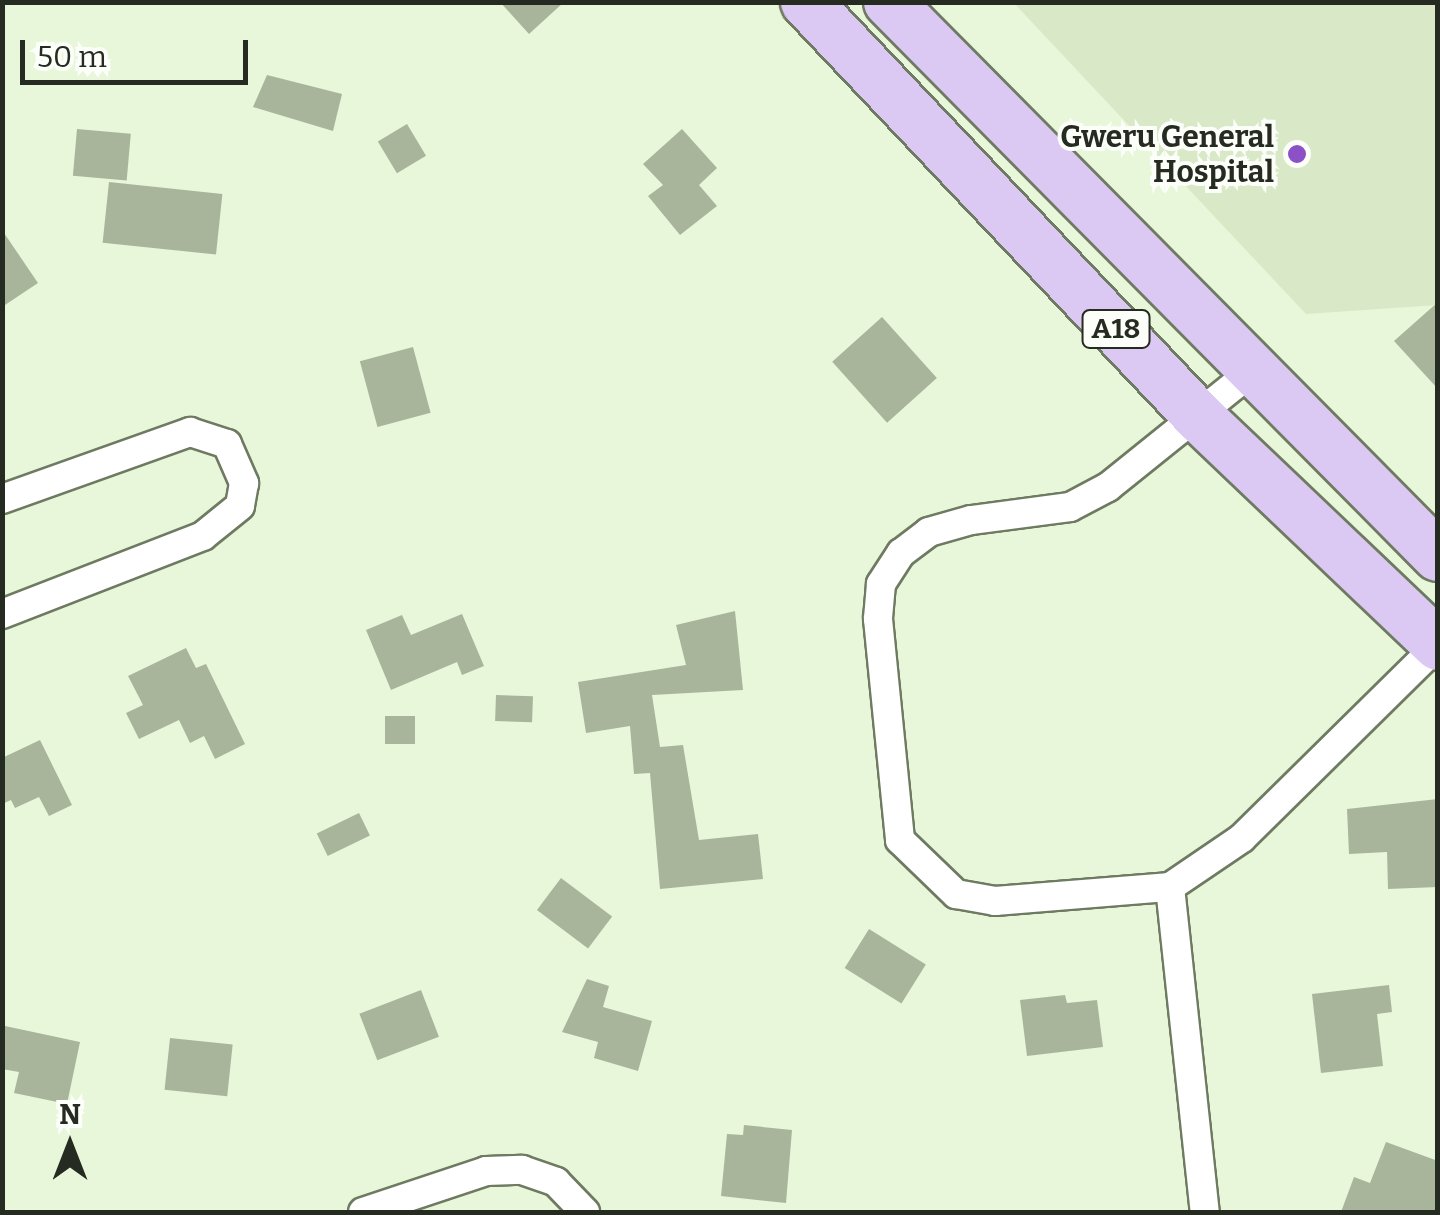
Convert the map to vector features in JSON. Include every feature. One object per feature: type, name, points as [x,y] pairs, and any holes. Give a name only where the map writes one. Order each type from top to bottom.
[{"type":"highway","name":"A18","points":[[806,2],[1200,418],[1437,645]]},
{"type":"highway","name":"A18","points":[[892,6],[1251,372],[1438,556]]},
{"type":"highway","points":[[855,54],[892,6]]},
{"type":"highway","points":[[1070,280],[1114,232]]},
{"type":"street","points":[[1251,372],[1200,418],[1070,508],[929,532],[901,553],[882,584],[878,619],[892,805],[900,840],[928,872],[956,894],[995,901],[1170,886],[1242,838],[1437,645]]},
{"type":"street","points":[[2,499],[190,432],[227,444],[244,483],[240,506],[203,536],[2,614]]},
{"type":"street","points":[[1170,886],[1205,1212]]},
{"type":"street","points":[[363,1212],[486,1171],[522,1170],[556,1182],[586,1212]]},
{"type":"shaded area","name":"Gweru General Hospital","points":[[1014,3],[1437,3],[1437,305],[1306,314]]},
{"type":"building","points":[[500,2],[564,2],[529,34]]},
{"type":"building","points":[[267,75],[342,94],[333,131],[253,107]]},
{"type":"building","points":[[407,124],[426,156],[397,173],[378,142]]},
{"type":"building","points":[[77,129],[131,134],[127,181],[73,176]]},
{"type":"building","points":[[682,129],[717,168],[699,185],[717,206],[680,235],[648,196],[663,185],[643,164]]},
{"type":"building","points":[[109,182],[222,194],[216,255],[103,243]]},
{"type":"building","points":[[2,230],[38,283],[2,307]]},
{"type":"building","points":[[1438,302],[1438,389],[1394,341]]},
{"type":"building","points":[[882,317],[937,378],[887,423],[832,362]]},
{"type":"building","points":[[413,347],[431,413],[377,427],[360,361]]},
{"type":"building","points":[[735,611],[743,690],[652,695],[660,747],[683,745],[699,840],[758,834],[763,879],[660,889],[650,773],[634,774],[630,726],[586,733],[578,682],[686,665],[676,625]]},
{"type":"building","points":[[462,614],[484,666],[462,675],[457,662],[391,690],[366,630],[402,615],[411,635]]},
{"type":"building","points":[[186,648],[196,668],[206,664],[245,744],[215,759],[204,736],[190,743],[179,720],[139,739],[126,713],[143,705],[128,676]]},
{"type":"building","points":[[496,695],[533,696],[532,722],[495,721]]},
{"type":"building","points":[[385,716],[415,716],[415,744],[385,744]]},
{"type":"building","points":[[40,740],[72,805],[49,816],[39,797],[15,808],[11,800],[2,804],[2,758]]},
{"type":"building","points":[[1438,799],[1438,887],[1388,889],[1387,852],[1349,854],[1347,809]]},
{"type":"building","points":[[359,813],[370,835],[328,856],[317,834]]},
{"type":"building","points":[[561,878],[612,917],[588,948],[537,910]]},
{"type":"building","points":[[869,929],[926,965],[901,1004],[845,968]]},
{"type":"building","points":[[587,979],[609,986],[603,1007],[652,1021],[638,1071],[594,1058],[598,1042],[562,1032]]},
{"type":"building","points":[[1389,985],[1392,1012],[1377,1014],[1383,1066],[1321,1073],[1312,994]]},
{"type":"building","points":[[421,990],[439,1037],[377,1060],[359,1014]]},
{"type":"building","points":[[1065,995],[1067,1003],[1097,1000],[1103,1047],[1027,1056],[1020,1000]]},
{"type":"building","points":[[5,1026],[80,1042],[67,1104],[14,1093],[19,1072],[2,1069]]},
{"type":"building","points":[[170,1038],[233,1045],[227,1096],[165,1090]]},
{"type":"building","points":[[744,1125],[792,1130],[786,1203],[721,1196],[727,1134],[743,1135]]},
{"type":"building","points":[[1386,1142],[1438,1161],[1438,1212],[1341,1212],[1354,1177],[1370,1183]]},
{"type":"place","name":"Gweru General Hospital","points":[[1297,154]]}]
